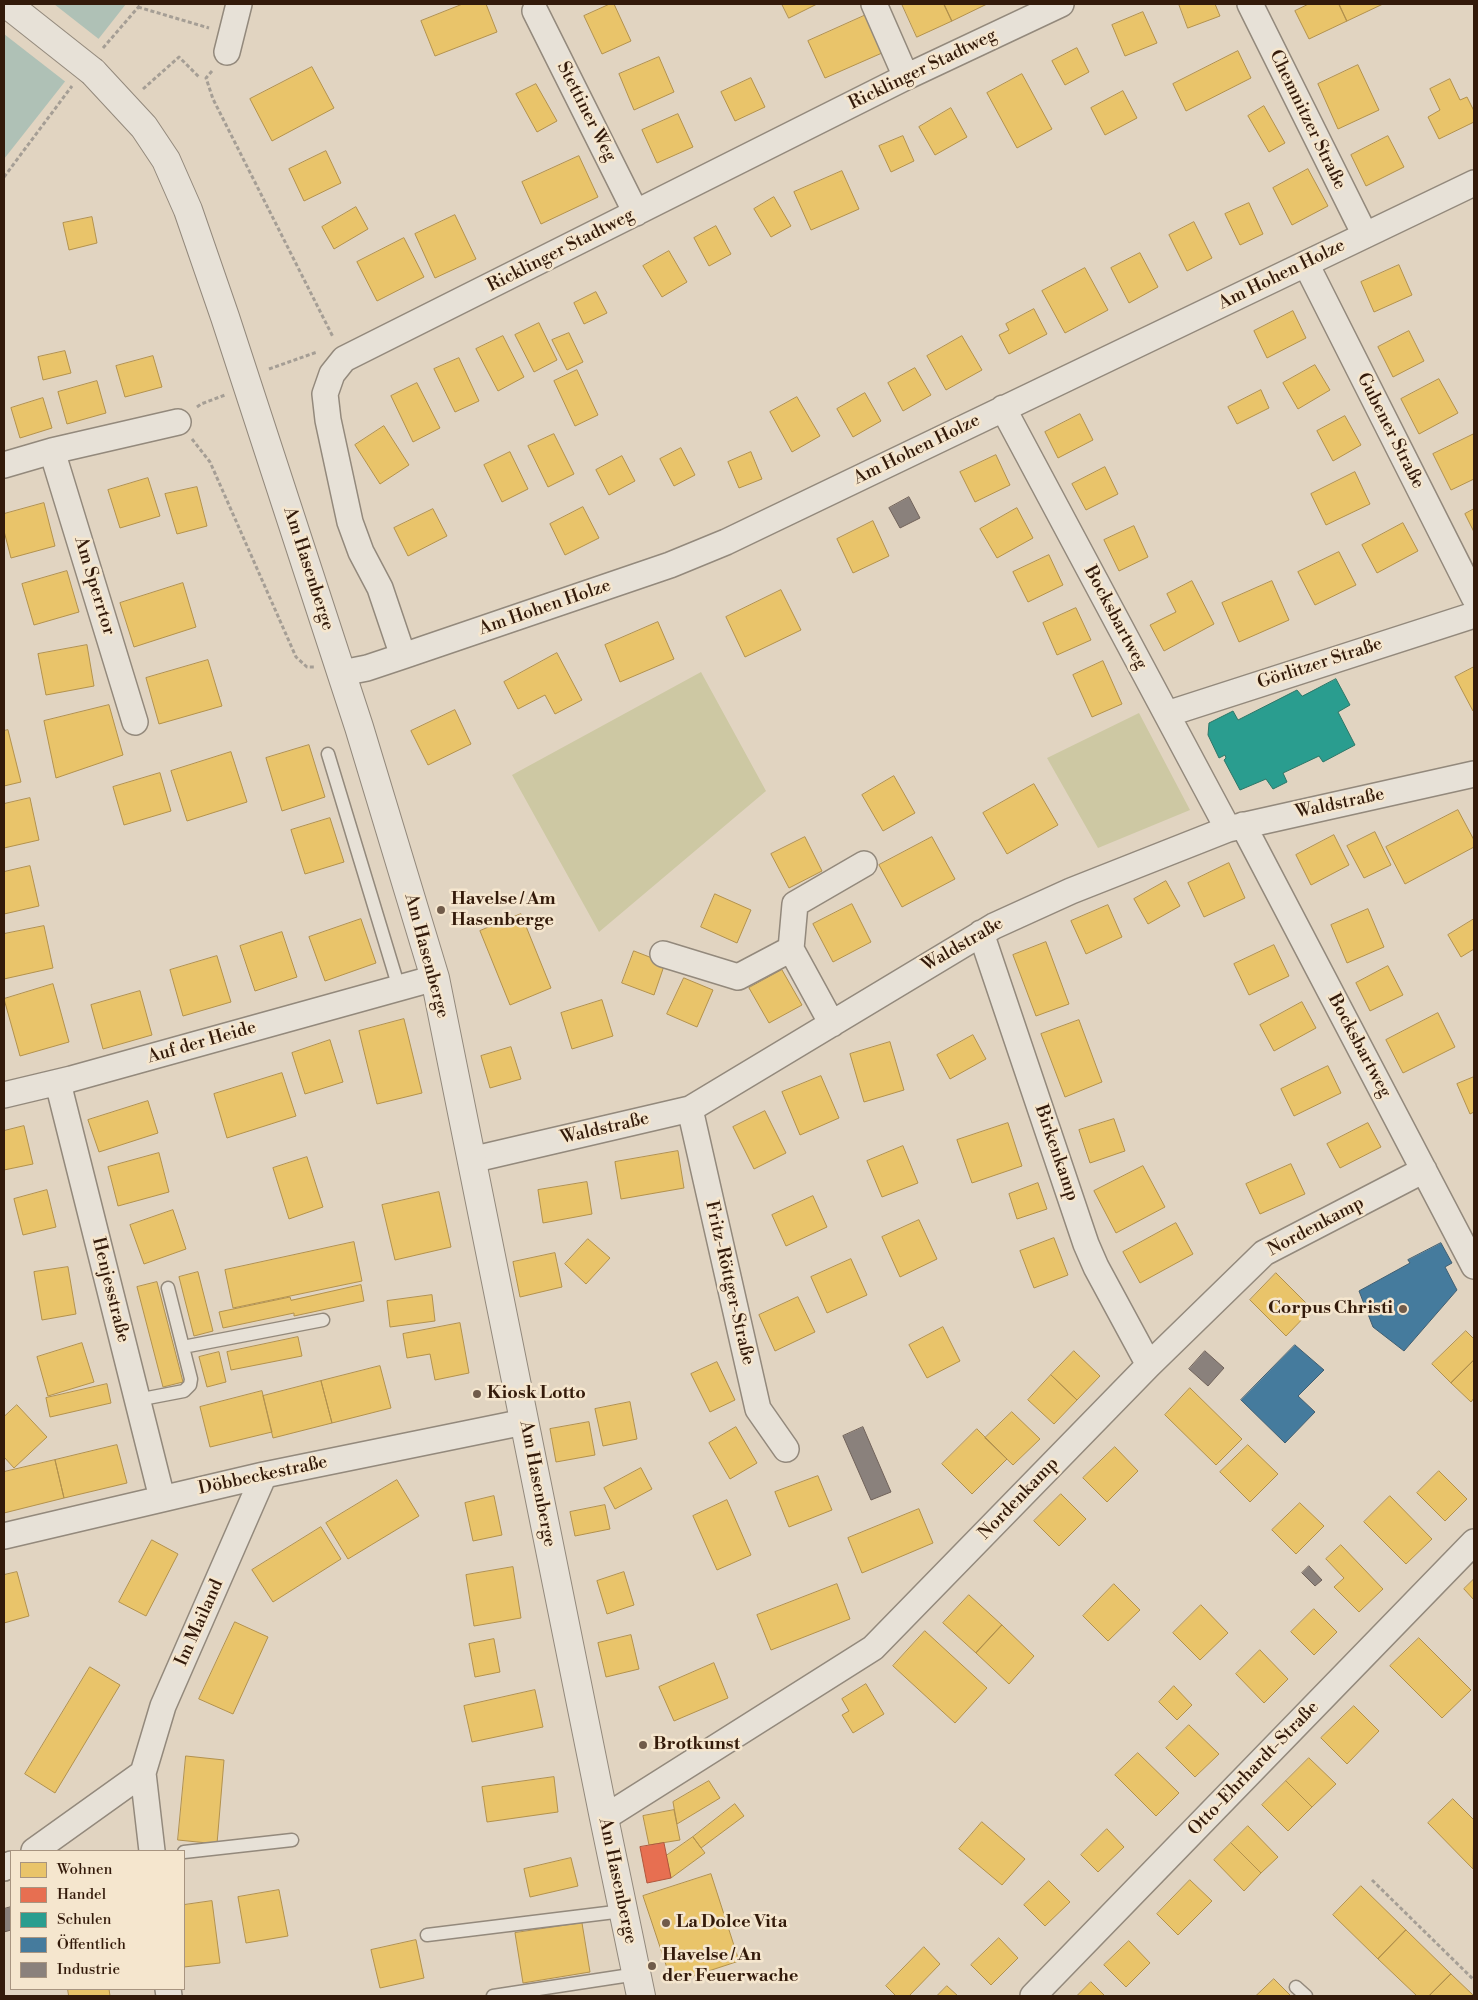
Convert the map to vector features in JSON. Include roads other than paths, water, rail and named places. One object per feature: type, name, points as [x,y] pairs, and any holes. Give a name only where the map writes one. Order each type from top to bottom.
[{"type":"street","name":"Am Hasenberge","points":[[7,4],[93,72],[144,126],[166,160],[188,210],[231,335],[330,670],[435,978],[639,1985]]},
{"type":"street","points":[[229,44],[239,4]]},
{"type":"street","points":[[874,4],[906,77]]},
{"type":"street","name":"Ricklinger Stadtweg","points":[[403,656],[380,588],[361,552],[350,522],[328,420],[325,394],[332,374],[344,359],[906,77],[1060,4]]},
{"type":"street","name":"Chemnitzer Straße","points":[[1250,4],[1365,235]]},
{"type":"street","name":"Stettiner Weg","points":[[535,11],[636,213]]},
{"type":"street","name":"Am Hohen Holze","points":[[330,670],[367,668],[678,562],[726,542],[1474,183]]},
{"type":"street","name":"Gubener Straße","points":[[1306,264],[1474,597]]},
{"type":"street","name":"Bocksbartweg","points":[[1003,408],[1166,714],[1235,827],[1424,1170],[1474,1266]]},
{"type":"street","points":[[4,465],[52,450],[178,422]]},
{"type":"street","name":"Am Sperrtor","points":[[52,450],[135,722]]},
{"type":"street","name":"Görlitzer Straße","points":[[1166,714],[1474,615]]},
{"type":"street","name":"Waldstraße","points":[[472,1160],[690,1109],[981,933],[1070,891],[1235,827],[1474,774]]},
{"type":"street","points":[[832,1024],[791,949],[795,904],[864,864]]},
{"type":"street","name":"Birkenkamp","points":[[981,933],[1086,1244],[1096,1267],[1149,1365]]},
{"type":"street","points":[[663,954],[738,976],[791,949]]},
{"type":"street","name":"Auf der Heide","points":[[4,1092],[58,1083],[435,978]]},
{"type":"street","name":"Henjesstraße","points":[[58,1083],[162,1498]]},
{"type":"street","name":"Fritz-Röttger-Straße","points":[[690,1109],[758,1410],[786,1449]]},
{"type":"street","name":"Nordenkamp","points":[[604,1818],[872,1648],[1149,1365],[1264,1253],[1424,1170]]},
{"type":"street","name":"Döbbeckestraße","points":[[4,1536],[264,1475],[524,1422]]},
{"type":"street","name":"Im Mailand","points":[[152,1850],[143,1773],[164,1706],[264,1475]]},
{"type":"street","name":"Otto-Ehrhardt-Straße","points":[[1033,1996],[1474,1542]]},
{"type":"street","points":[[35,1850],[143,1773]]},
{"type":"lane","points":[[328,754],[399,988]]},
{"type":"lane","points":[[137,1400],[184,1391],[190,1385],[191,1379],[168,1288]]},
{"type":"lane","points":[[183,1347],[323,1320]]},
{"type":"lane","points":[[185,1852],[292,1840]]},
{"type":"lane","points":[[427,1935],[623,1911]]},
{"type":"lane","points":[[493,1996],[639,1985]]},
{"type":"lane","points":[[1296,1987],[1306,1996]]},
{"type":"place","name":"Havelse / Am Hasenberge","points":[[441,910]]},
{"type":"place","name":"Corpus Christi","points":[[1403,1309]]},
{"type":"place","name":"Kiosk Lotto","points":[[477,1394]]},
{"type":"place","name":"Brotkunst","points":[[643,1745]]},
{"type":"place","name":"La Dolce Vita","points":[[666,1923]]},
{"type":"place","name":"Havelse / An der Feuerwache","points":[[652,1966]]}]
